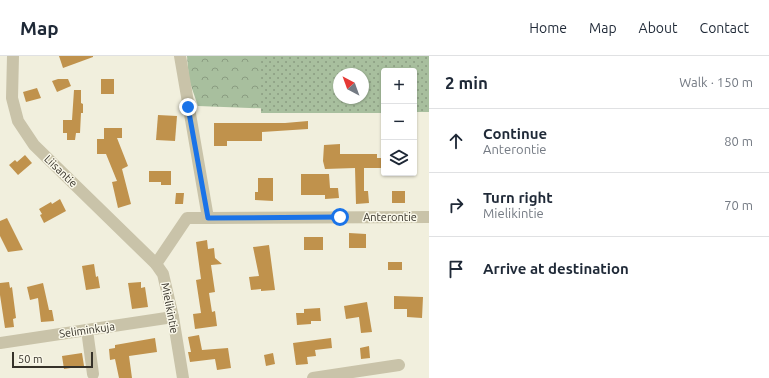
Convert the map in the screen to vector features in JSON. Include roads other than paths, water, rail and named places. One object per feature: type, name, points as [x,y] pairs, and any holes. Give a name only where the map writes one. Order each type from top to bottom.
[{"type":"street","name":"Liisantie","points":[[13,56],[12,98],[18,121],[34,144],[156,264]]},
{"type":"street","points":[[156,264],[187,218],[208,218],[180,56]]},
{"type":"street","name":"Anterontie","points":[[208,218],[429,217]]},
{"type":"street","name":"Mielikintie","points":[[156,264],[163,274],[173,317],[183,378]]},
{"type":"street","name":"Seliminkuja","points":[[0,343],[173,317]]},
{"type":"street","points":[[87,330],[93,374]]},
{"type":"street","points":[[313,378],[399,365]]}]
